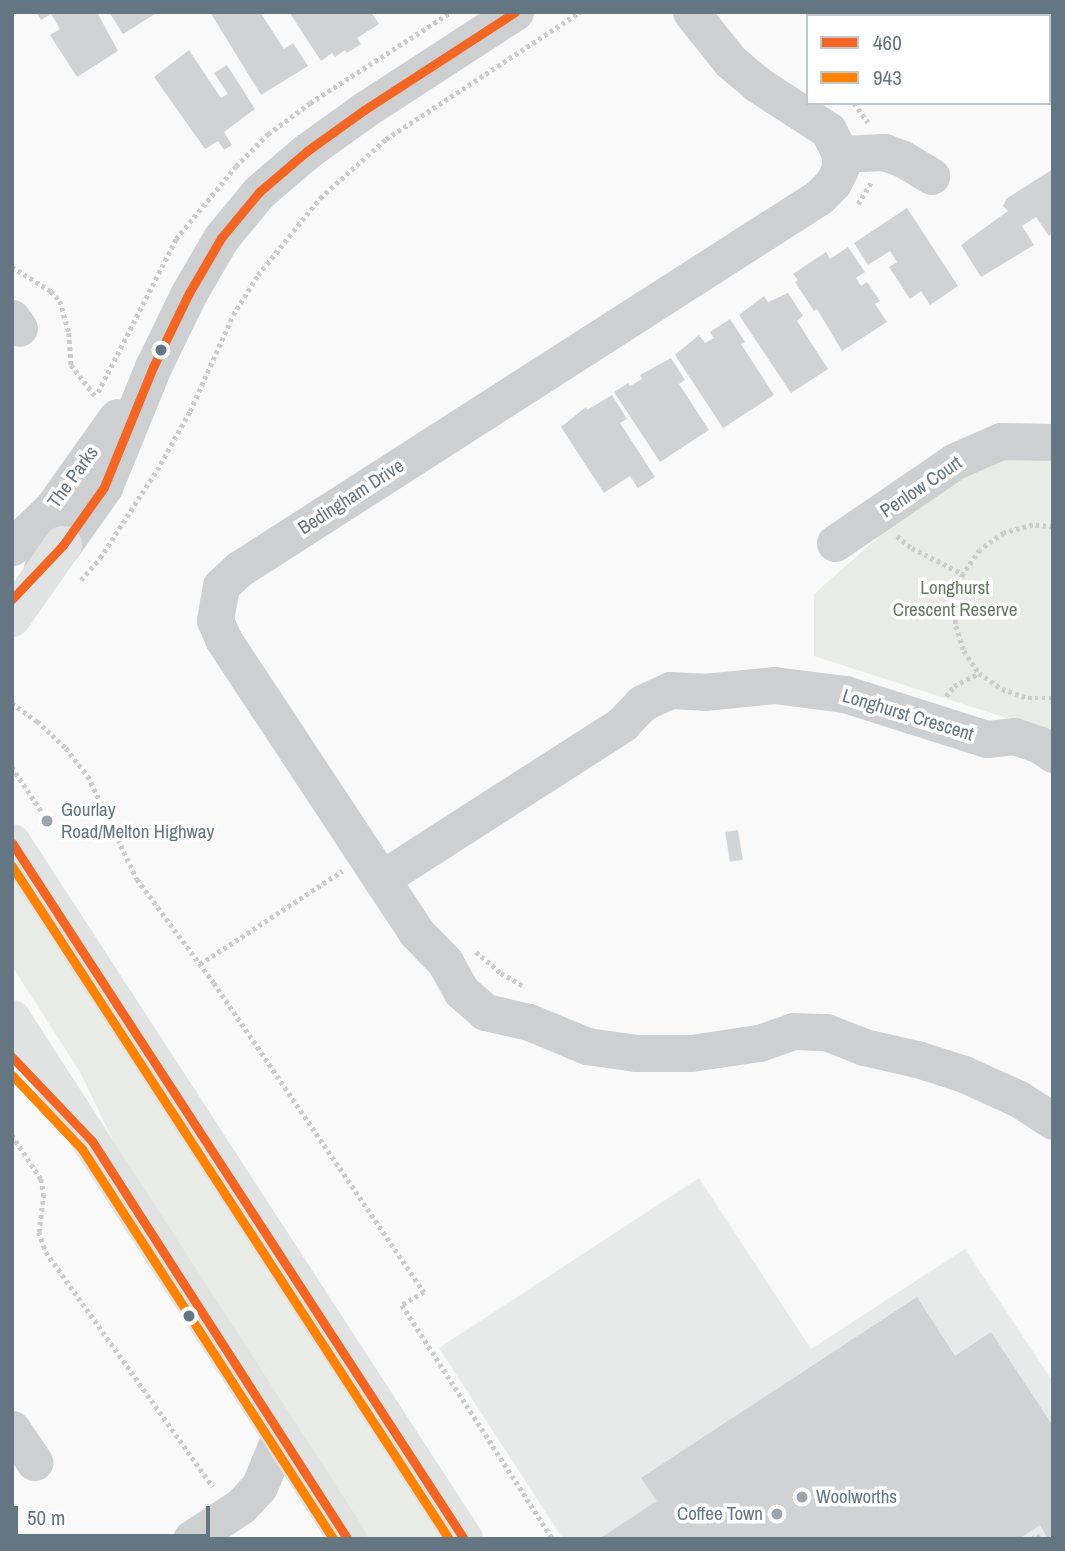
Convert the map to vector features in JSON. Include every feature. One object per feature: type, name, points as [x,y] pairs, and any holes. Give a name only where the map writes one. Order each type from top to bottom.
[{"type":"highway","points":[[12,618],[63,545]]},
{"type":"highway","points":[[12,843],[464,1539]]},
{"type":"highway","points":[[12,1019],[348,1539]]},
{"type":"highway","points":[[12,1057],[92,1141]]},
{"type":"street","name":"The Parks","points":[[12,599],[63,545],[104,487],[153,367],[189,293],[220,238],[259,192],[307,151],[364,110],[515,12]]},
{"type":"street","points":[[691,12],[730,61],[757,84],[828,130],[840,154],[876,153],[904,159],[931,176]]},
{"type":"street","name":"Bedingham Drive","points":[[840,154],[839,169],[833,183],[819,197],[248,563],[221,586],[215,620],[223,639],[416,932],[459,956],[472,973],[496,990],[530,1007],[587,1046],[636,1053],[691,1053],[759,1043],[793,1031],[826,1032],[864,1047],[964,1074],[1019,1098],[1053,1122]]},
{"type":"street","name":"The Parks","points":[[12,547],[53,507],[153,367]]},
{"type":"street","name":"Penlow Court","points":[[835,543],[956,461],[1002,441],[1053,442]]},
{"type":"street","name":"Longhurst Crescent","points":[[373,867],[622,724],[656,719],[681,710],[704,692],[774,685],[845,694],[987,739],[1009,756],[1034,763],[1053,763]]},
{"type":"street","name":"Longhurst Crescent","points":[[987,739],[1014,736],[1040,745],[1053,754]]},
{"type":"street","points":[[12,1429],[34,1462]]},
{"type":"street","points":[[191,1539],[229,1515],[252,1495],[266,1474],[281,1434]]},
{"type":"path","points":[[78,584],[100,558],[157,470],[190,411],[233,315],[258,275],[320,198],[386,139],[580,12]]},
{"type":"path","points":[[852,208],[862,202],[871,186],[876,153],[872,131],[855,105]]},
{"type":"path","points":[[12,267],[51,291],[60,301],[69,333],[71,365],[96,397]]},
{"type":"path","points":[[874,519],[912,548],[963,574]]},
{"type":"path","points":[[1053,527],[1032,525],[1004,533],[980,550],[963,574],[955,599],[956,626],[964,651],[979,673],[1002,689],[1028,698],[1053,698]]},
{"type":"path","points":[[946,696],[954,686],[979,673]]},
{"type":"path","points":[[12,703],[66,748],[88,776],[137,879],[200,964],[424,1292],[402,1305],[553,1539]]},
{"type":"path","points":[[12,767],[42,812]]},
{"type":"path","points":[[200,964],[373,867]]},
{"type":"path","points":[[459,956],[501,973],[530,1007]]},
{"type":"path","points":[[12,1135],[41,1179],[44,1194],[39,1232],[46,1252],[217,1493]]},
{"type":"path","points":[[1032,1539],[1037,1535],[1040,1539]]},
{"type":"shaded area","points":[[738,830],[743,860],[730,862],[725,832]]},
{"type":"shaded area","points":[[699,1178],[811,1349],[965,1249],[1053,1382],[1053,1539],[563,1539],[439,1348]]},
{"type":"green space","name":"Longhurst Crescent Reserve","points":[[1012,457],[1053,458],[1053,733],[814,656],[814,594],[907,512],[972,471]]},
{"type":"green space","points":[[12,871],[445,1539],[366,1539],[123,1161],[80,1072],[12,966]]},
{"type":"building","points":[[36,12],[98,14],[118,51],[77,77],[50,35],[60,29],[51,14],[41,20]]},
{"type":"building","points":[[109,12],[158,12],[123,34]]},
{"type":"building","points":[[210,12],[260,12],[284,49],[293,43],[308,66],[261,95]]},
{"type":"building","points":[[289,12],[371,12],[379,24],[357,38],[361,44],[347,53],[345,50],[335,57],[332,53],[321,61]]},
{"type":"building","points":[[189,50],[221,98],[228,94],[214,73],[227,65],[255,109],[224,132],[232,145],[224,150],[218,141],[205,149],[154,77]]},
{"type":"building","points":[[1053,169],[1053,233],[1049,236],[1036,217],[1022,226],[1034,245],[981,277],[961,245],[1008,211],[1003,206],[1006,199]]},
{"type":"building","points":[[907,208],[958,286],[930,305],[921,291],[910,299],[889,267],[897,262],[890,251],[868,265],[854,243]]},
{"type":"building","points":[[848,247],[865,272],[856,278],[861,286],[867,282],[880,301],[875,304],[887,322],[842,351],[817,309],[814,311],[795,282],[798,280],[793,274],[826,252],[830,259]]},
{"type":"building","points":[[788,293],[803,316],[797,321],[828,369],[791,393],[739,315],[764,296],[768,302]]},
{"type":"building","points":[[730,319],[745,342],[741,344],[774,395],[723,428],[675,355],[699,335],[705,343],[714,338],[710,332]]},
{"type":"building","points":[[671,358],[685,380],[679,384],[709,430],[660,462],[614,392],[628,383],[630,386],[642,379],[640,375]]},
{"type":"building","points":[[612,395],[627,419],[620,423],[655,477],[638,488],[630,476],[604,493],[561,427],[586,407],[587,410]]},
{"type":"building","points":[[917,1297],[955,1356],[991,1332],[1053,1426],[1053,1539],[1048,1539],[1040,1525],[1019,1539],[599,1539],[657,1501],[641,1478]]},
{"type":"transit line","name":"460","points":[[12,599],[63,545],[104,487],[153,367],[189,293],[221,238],[259,192],[307,151],[364,110],[515,12]]},
{"type":"transit line","name":"460","points":[[12,843],[464,1539]]},
{"type":"transit line","name":"943","points":[[12,866],[449,1539]]},
{"type":"transit line","name":"460","points":[[12,1057],[92,1141],[348,1539]]},
{"type":"transit line","name":"943","points":[[12,1075],[82,1149],[333,1539]]},
{"type":"place","name":"Gourlay Road/Melton Highway","points":[[47,821]]},
{"type":"place","name":"Woolworths","points":[[802,1497]]},
{"type":"place","name":"Coffee Town","points":[[777,1514]]}]
